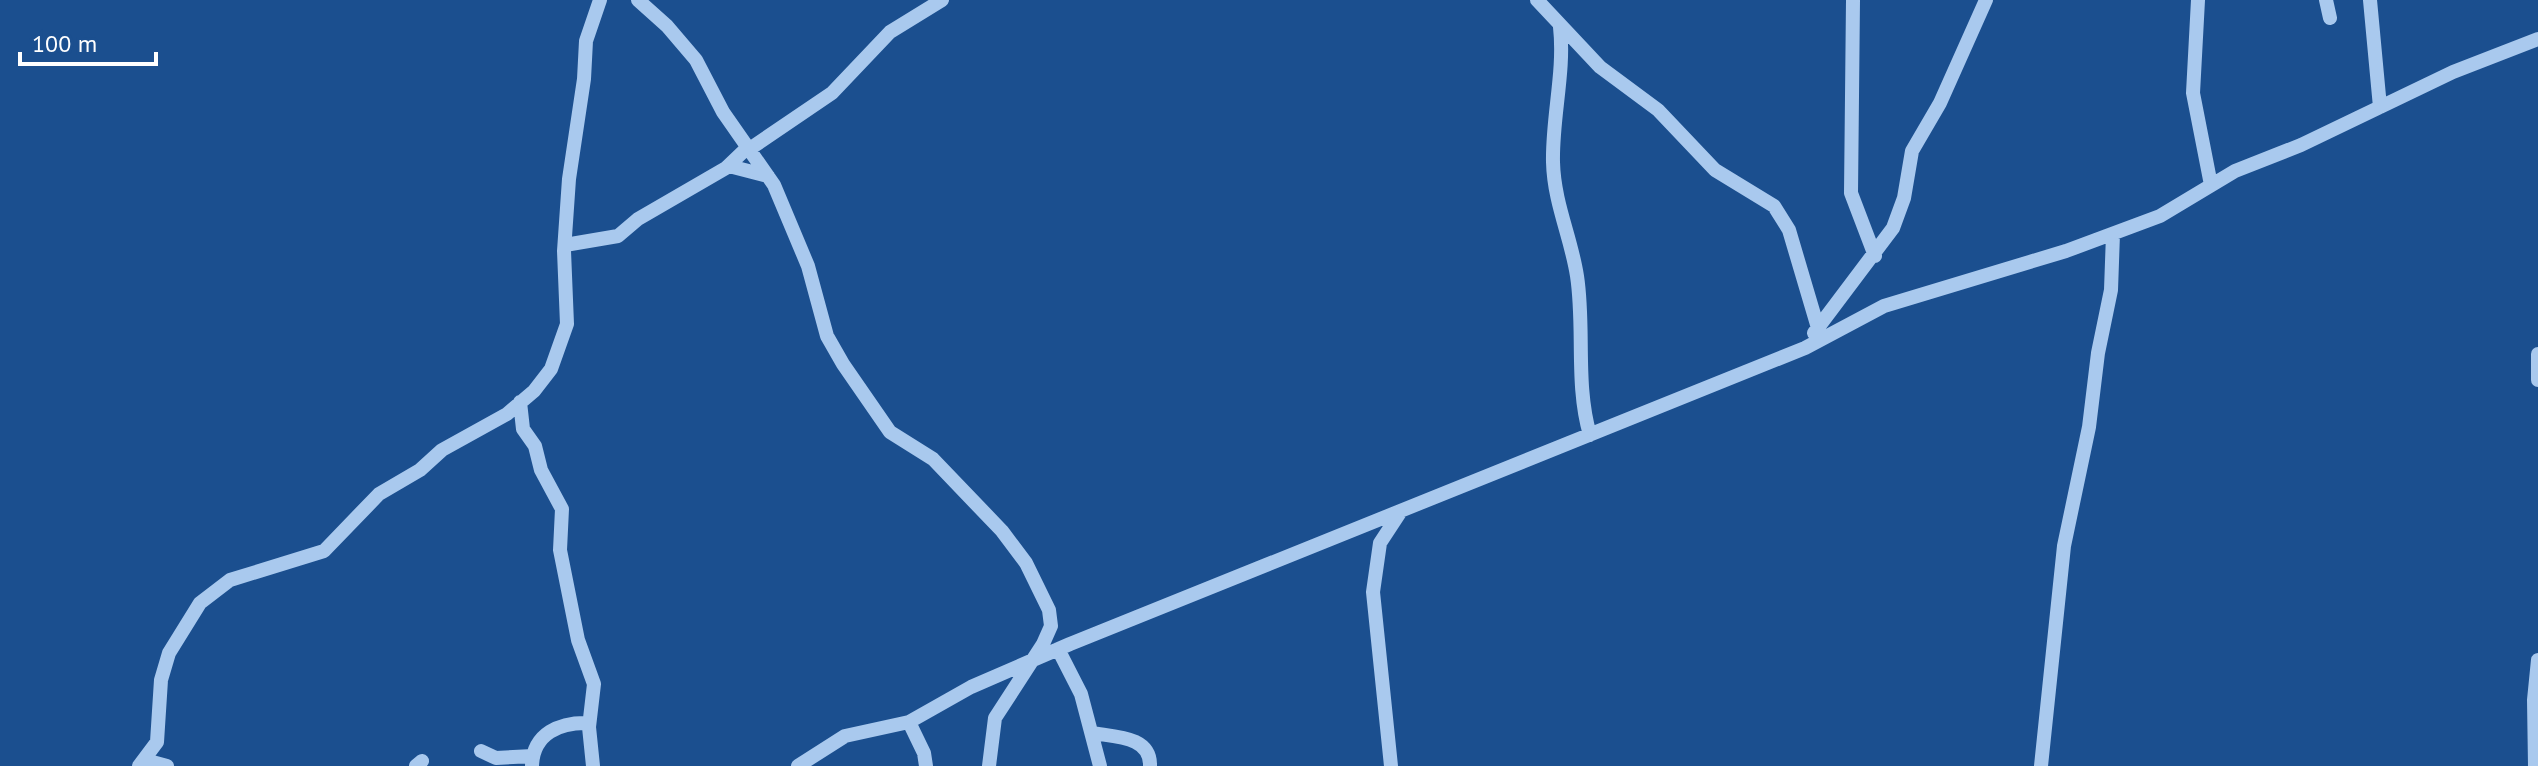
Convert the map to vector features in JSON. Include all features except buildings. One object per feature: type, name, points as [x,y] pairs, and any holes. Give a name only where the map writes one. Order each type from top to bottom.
[{"type":"street","points":[[167,766],[142,763],[159,733],[164,664],[184,625],[200,603],[230,580],[324,551],[379,494],[520,402],[551,369],[567,324],[565,245],[569,179],[584,79],[586,41],[600,0]]},
{"type":"street","points":[[638,0],[696,60],[723,112],[768,176],[799,241],[821,320],[843,364],[890,432],[943,468],[1002,531],[1026,563],[1051,620],[1048,633],[995,718],[989,766]]},
{"type":"street","points":[[1537,0],[1600,67],[1658,110],[1715,170],[1774,206],[1789,230],[1818,328]]},
{"type":"street","points":[[1853,0],[1851,193],[1875,256]]},
{"type":"street","points":[[1805,348],[1875,256],[1899,212],[1912,151],[1940,103],[1986,0]]},
{"type":"street","points":[[2198,0],[2193,93],[2211,185]]},
{"type":"street","points":[[2326,0],[2330,18]]},
{"type":"street","points":[[2370,0],[2380,107]]},
{"type":"street","points":[[565,245],[618,236],[638,219],[729,166],[750,147],[832,93],[890,32],[935,2]]},
{"type":"street","points":[[1560,27],[1553,160],[1555,199],[1576,273],[1583,402],[1590,435]]},
{"type":"street","points":[[798,766],[845,736],[909,722],[971,687],[1030,664],[1058,649],[1805,348],[1884,306],[2113,234],[2160,216],[2211,185],[2453,72],[2538,39]]},
{"type":"street","points":[[729,166],[768,176]]},
{"type":"street","points":[[2041,766],[2064,546],[2089,427],[2098,353],[2111,290],[2113,234]]},
{"type":"street","points":[[2538,354],[2538,380]]},
{"type":"street","points":[[520,402],[523,429],[538,451],[541,470],[562,509],[560,550],[578,640],[594,684],[589,723],[593,766]]},
{"type":"street","points":[[1391,766],[1373,592],[1380,543],[1401,511]]},
{"type":"street","points":[[1058,649],[1080,689],[1100,766]]},
{"type":"street","points":[[2535,766],[2534,700],[2538,660]]},
{"type":"street","points":[[909,722],[924,753],[926,766]]},
{"type":"street","points":[[481,751],[496,758],[532,761],[537,746],[552,729],[570,723],[589,723]]},
{"type":"street","points":[[1092,733],[1146,747],[1150,766]]}]
